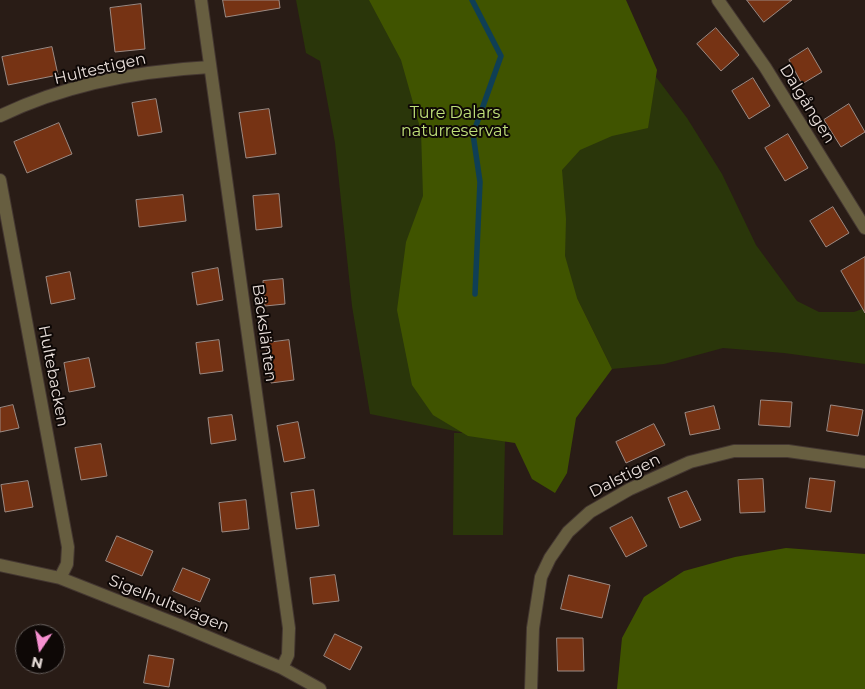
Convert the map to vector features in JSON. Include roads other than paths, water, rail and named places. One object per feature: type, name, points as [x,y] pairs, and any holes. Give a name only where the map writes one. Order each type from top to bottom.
[{"type":"street","name":"Bäckslänten","points":[[201,0],[289,628],[288,655],[282,668]]},
{"type":"street","name":"Dalgången","points":[[718,0],[766,67],[865,228]]},
{"type":"street","name":"Hultestigen","points":[[0,116],[42,99],[100,82],[180,69],[210,67]]},
{"type":"street","name":"Hultebacken","points":[[0,180],[68,547],[67,564],[60,578]]},
{"type":"street","name":"Dalstigen","points":[[531,689],[533,628],[540,577],[550,558],[568,532],[590,512],[630,489],[690,462],[734,450],[788,451],[865,462]]},
{"type":"street","name":"Sigelhultsvägen","points":[[0,565],[60,578],[282,668],[320,689]]},
{"type":"waterway","points":[[472,0],[501,56],[473,134],[480,182],[475,294]]},
{"type":"park label","name":"Ture Dalars naturreservat","points":[[455,122]]}]
